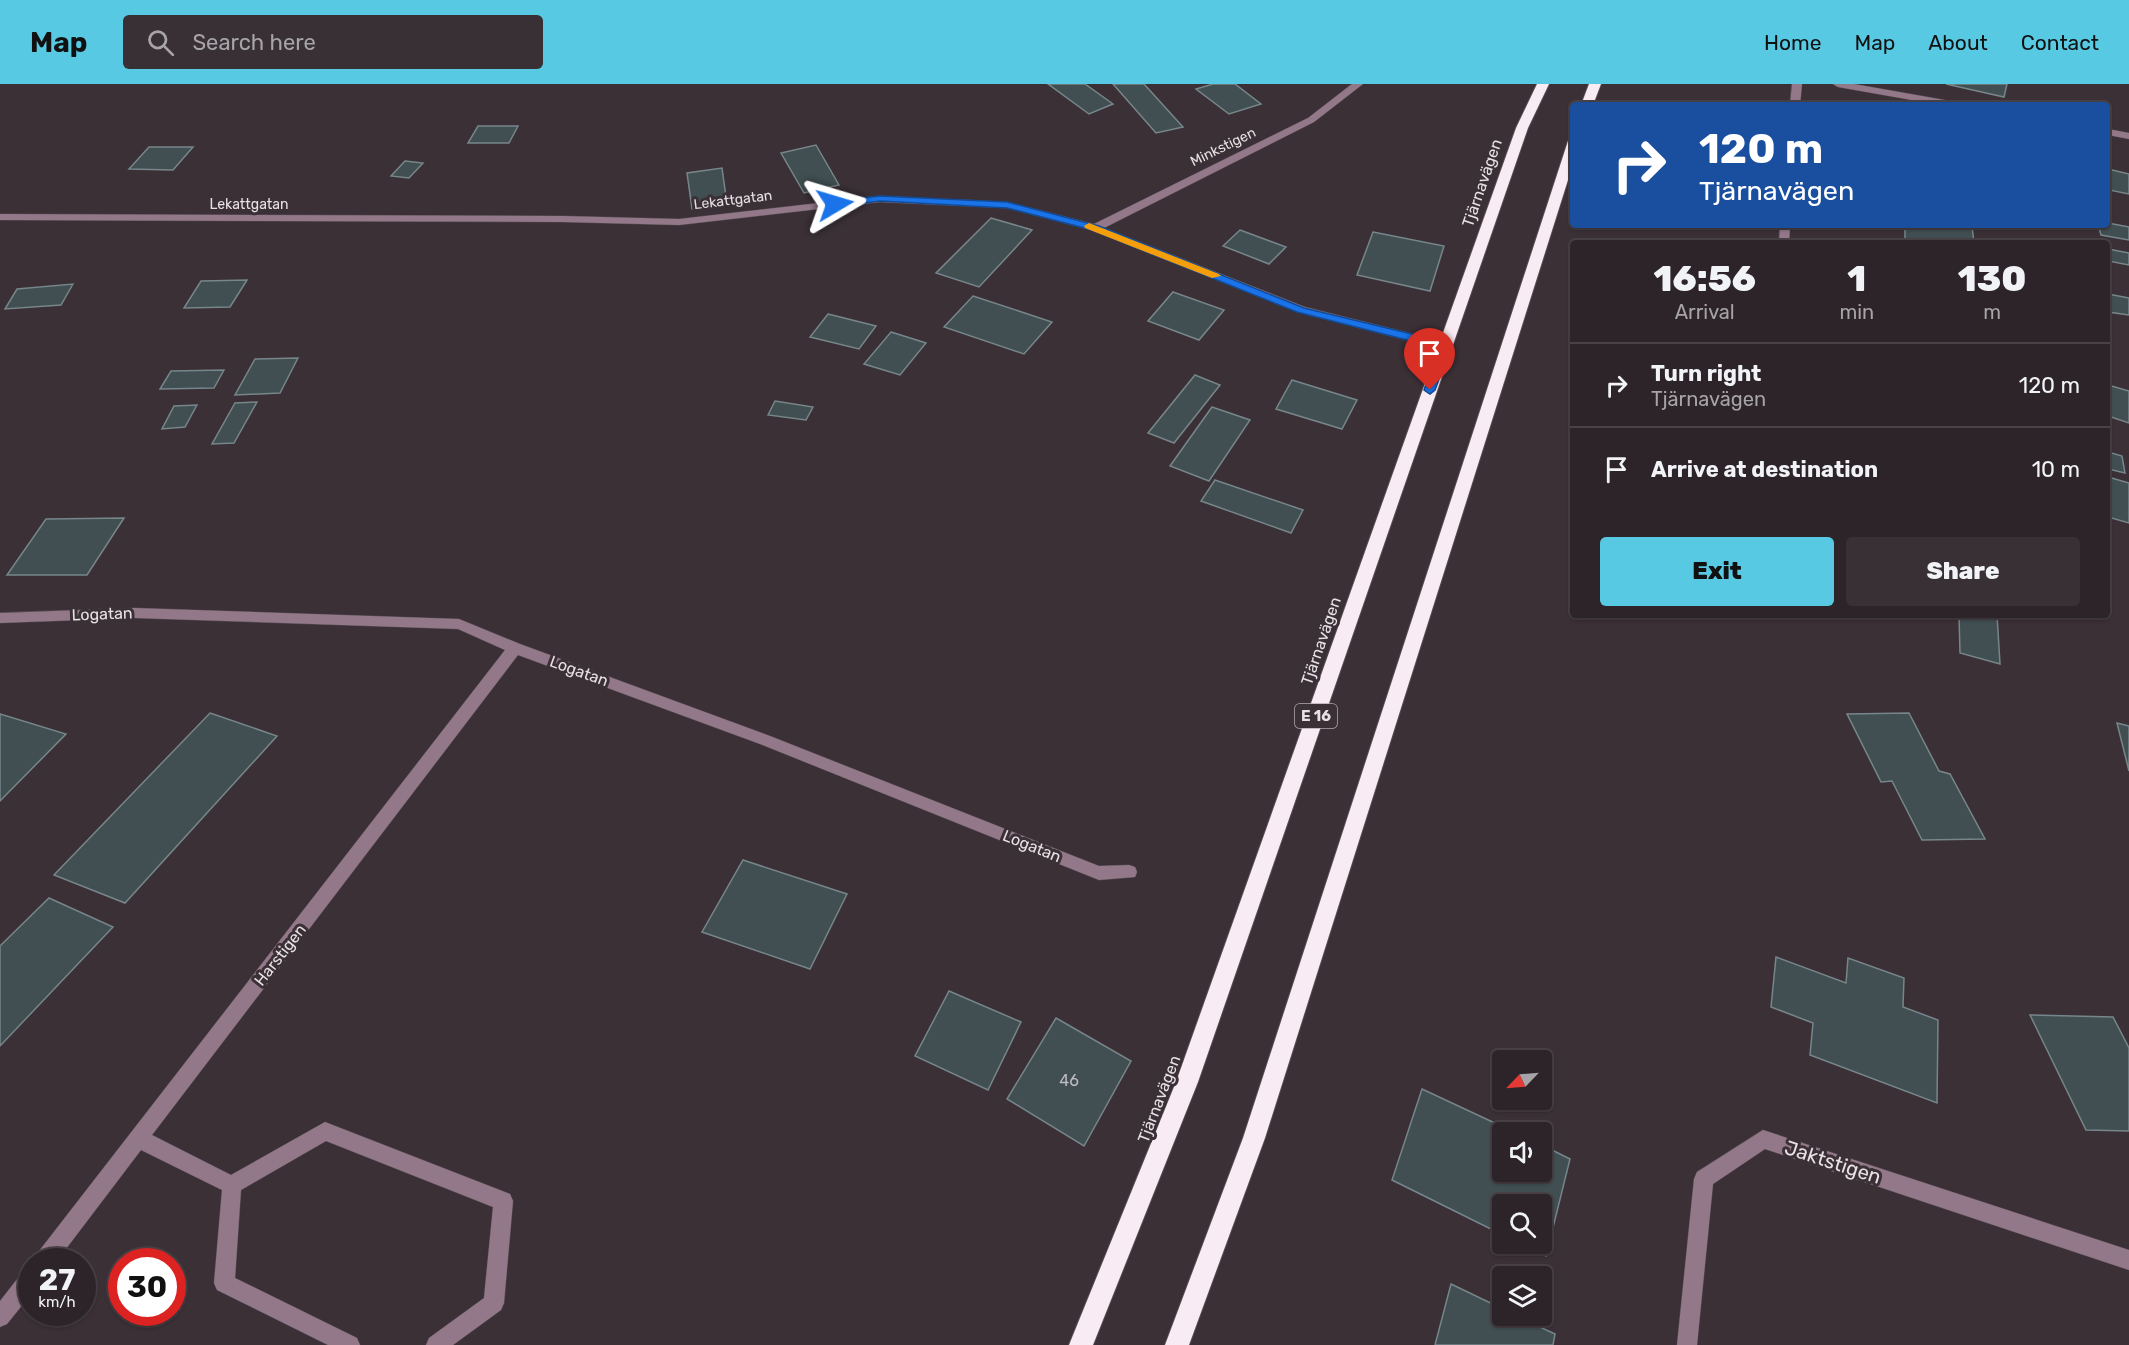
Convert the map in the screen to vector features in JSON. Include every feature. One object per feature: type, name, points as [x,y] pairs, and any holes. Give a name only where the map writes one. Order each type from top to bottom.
[{"type":"highway","name":"Tjärnavägen","points":[[1081,1345],[1187,1082],[1522,128],[1543,84]]},
{"type":"highway","points":[[1588,102],[1595,84]]},
{"type":"highway","points":[[1177,1345],[1254,1138],[1570,153]]},
{"type":"street","name":"Minkstigen","points":[[1095,228],[1311,120],[1358,84]]},
{"type":"street","points":[[1795,102],[1797,84]]},
{"type":"street","points":[[1838,84],[1939,102]]},
{"type":"street","points":[[2110,132],[2129,136]]},
{"type":"street","name":"Lekattgatan","points":[[0,217],[563,219],[679,222],[880,199],[1007,205],[1095,228],[1301,310],[1445,346]]},
{"type":"street","name":"Logatan","points":[[0,618],[135,613],[459,624],[516,648],[765,740],[1099,873],[1129,872]]},
{"type":"street","name":"Harstigen","points":[[54,1248],[516,648]]},
{"type":"street","points":[[232,1185],[325,1131],[503,1201],[494,1303],[436,1345]]},
{"type":"street","points":[[139,1139],[232,1185]]},
{"type":"street","name":"Jaktstigen","points":[[1687,1345],[1704,1179],[1763,1139],[2129,1260]]},
{"type":"street","points":[[232,1185],[224,1283],[350,1345]]},
{"type":"street","points":[[0,1317],[18,1294]]},
{"type":"building","points":[[1048,84],[1085,84],[1113,104],[1089,114]]},
{"type":"building","points":[[1113,84],[1144,84],[1183,127],[1156,133]]},
{"type":"building","points":[[1213,84],[1235,84],[1261,104],[1229,114],[1196,89]]},
{"type":"building","points":[[1946,84],[2007,84],[2004,97]]},
{"type":"building","points":[[478,126],[518,126],[509,143],[468,143]]},
{"type":"building","points":[[816,145],[839,185],[804,193],[781,153]]},
{"type":"building","points":[[149,147],[193,147],[173,170],[129,169]]},
{"type":"building","points":[[405,161],[423,163],[409,178],[391,176]]},
{"type":"building","points":[[722,168],[727,204],[692,209],[687,173]]},
{"type":"building","points":[[2110,169],[2129,174],[2129,194],[2110,190]]},
{"type":"building","points":[[991,218],[1032,230],[979,287],[936,273]]},
{"type":"building","points":[[2110,223],[2129,227],[2129,240],[2101,235],[2099,228],[2110,228]]},
{"type":"building","points":[[1905,228],[1972,228],[1974,240],[1905,240]]},
{"type":"building","points":[[1240,230],[1286,247],[1269,264],[1223,246]]},
{"type":"building","points":[[1373,232],[1444,246],[1430,291],[1357,275]]},
{"type":"building","points":[[2110,249],[2129,253],[2129,265],[2110,261]]},
{"type":"building","points":[[247,280],[230,307],[184,308],[201,281]]},
{"type":"building","points":[[73,284],[61,305],[5,309],[17,289]]},
{"type":"building","points":[[1173,292],[1224,310],[1199,340],[1148,321]]},
{"type":"building","points":[[2110,294],[2129,298],[2129,315],[2110,312]]},
{"type":"building","points":[[973,296],[1052,322],[1024,354],[944,327]]},
{"type":"building","points":[[828,314],[876,326],[859,349],[810,337]]},
{"type":"building","points":[[891,332],[926,343],[900,375],[864,364]]},
{"type":"building","points":[[298,358],[280,393],[235,395],[255,359]]},
{"type":"building","points":[[224,370],[214,388],[160,389],[171,371]]},
{"type":"building","points":[[1195,375],[1220,385],[1174,443],[1148,433]]},
{"type":"building","points":[[1292,380],[1357,400],[1342,429],[1276,409]]},
{"type":"building","points":[[2110,386],[2129,391],[2129,423],[2110,417]]},
{"type":"building","points":[[775,401],[813,407],[806,420],[768,415]]},
{"type":"building","points":[[257,402],[234,443],[212,444],[235,403]]},
{"type":"building","points":[[197,405],[185,427],[162,429],[174,406]]},
{"type":"building","points":[[1212,407],[1250,420],[1209,481],[1170,466]]},
{"type":"building","points":[[2110,453],[2122,456],[2125,473],[2110,469]]},
{"type":"building","points":[[2110,478],[2129,483],[2129,523],[2110,518]]},
{"type":"building","points":[[1215,480],[1303,510],[1291,533],[1201,501]]},
{"type":"building","points":[[124,518],[87,575],[7,575],[46,519]]},
{"type":"building","points":[[1959,618],[1997,618],[2000,664],[1960,653]]},
{"type":"building","points":[[210,713],[277,736],[125,903],[54,875]]},
{"type":"building","points":[[1909,713],[1939,771],[1950,774],[1985,839],[1922,840],[1892,781],[1881,782],[1847,714]]},
{"type":"building","points":[[0,714],[66,734],[0,801]]},
{"type":"building","points":[[2117,723],[2129,726],[2129,771]]},
{"type":"building","points":[[743,860],[847,894],[810,969],[702,932]]},
{"type":"building","points":[[49,898],[113,927],[0,1046],[0,946]]},
{"type":"building","points":[[1776,957],[1846,983],[1848,958],[1904,978],[1903,1007],[1938,1020],[1937,1103],[1810,1055],[1813,1023],[1771,1007]]},
{"type":"building","points":[[949,991],[1021,1022],[988,1090],[915,1056]]},
{"type":"building","points":[[2030,1015],[2113,1017],[2129,1048],[2129,1131],[2086,1130]]},
{"type":"building","points":[[1056,1018],[1131,1061],[1084,1146],[1007,1099]]},
{"type":"building","points":[[1422,1089],[1493,1122],[1492,1182],[1552,1182],[1552,1150],[1570,1159],[1552,1232],[1552,1194],[1492,1194],[1492,1230],[1392,1180]]},
{"type":"building","points":[[1451,1284],[1492,1304],[1492,1326],[1538,1326],[1555,1334],[1553,1345],[1435,1345]]},
{"type":"slow traffic","points":[[1089,226],[1216,276]]},
{"type":"route","points":[[835,204],[880,199],[1007,205],[1095,228],[1301,310],[1445,346],[1430,390]]}]
